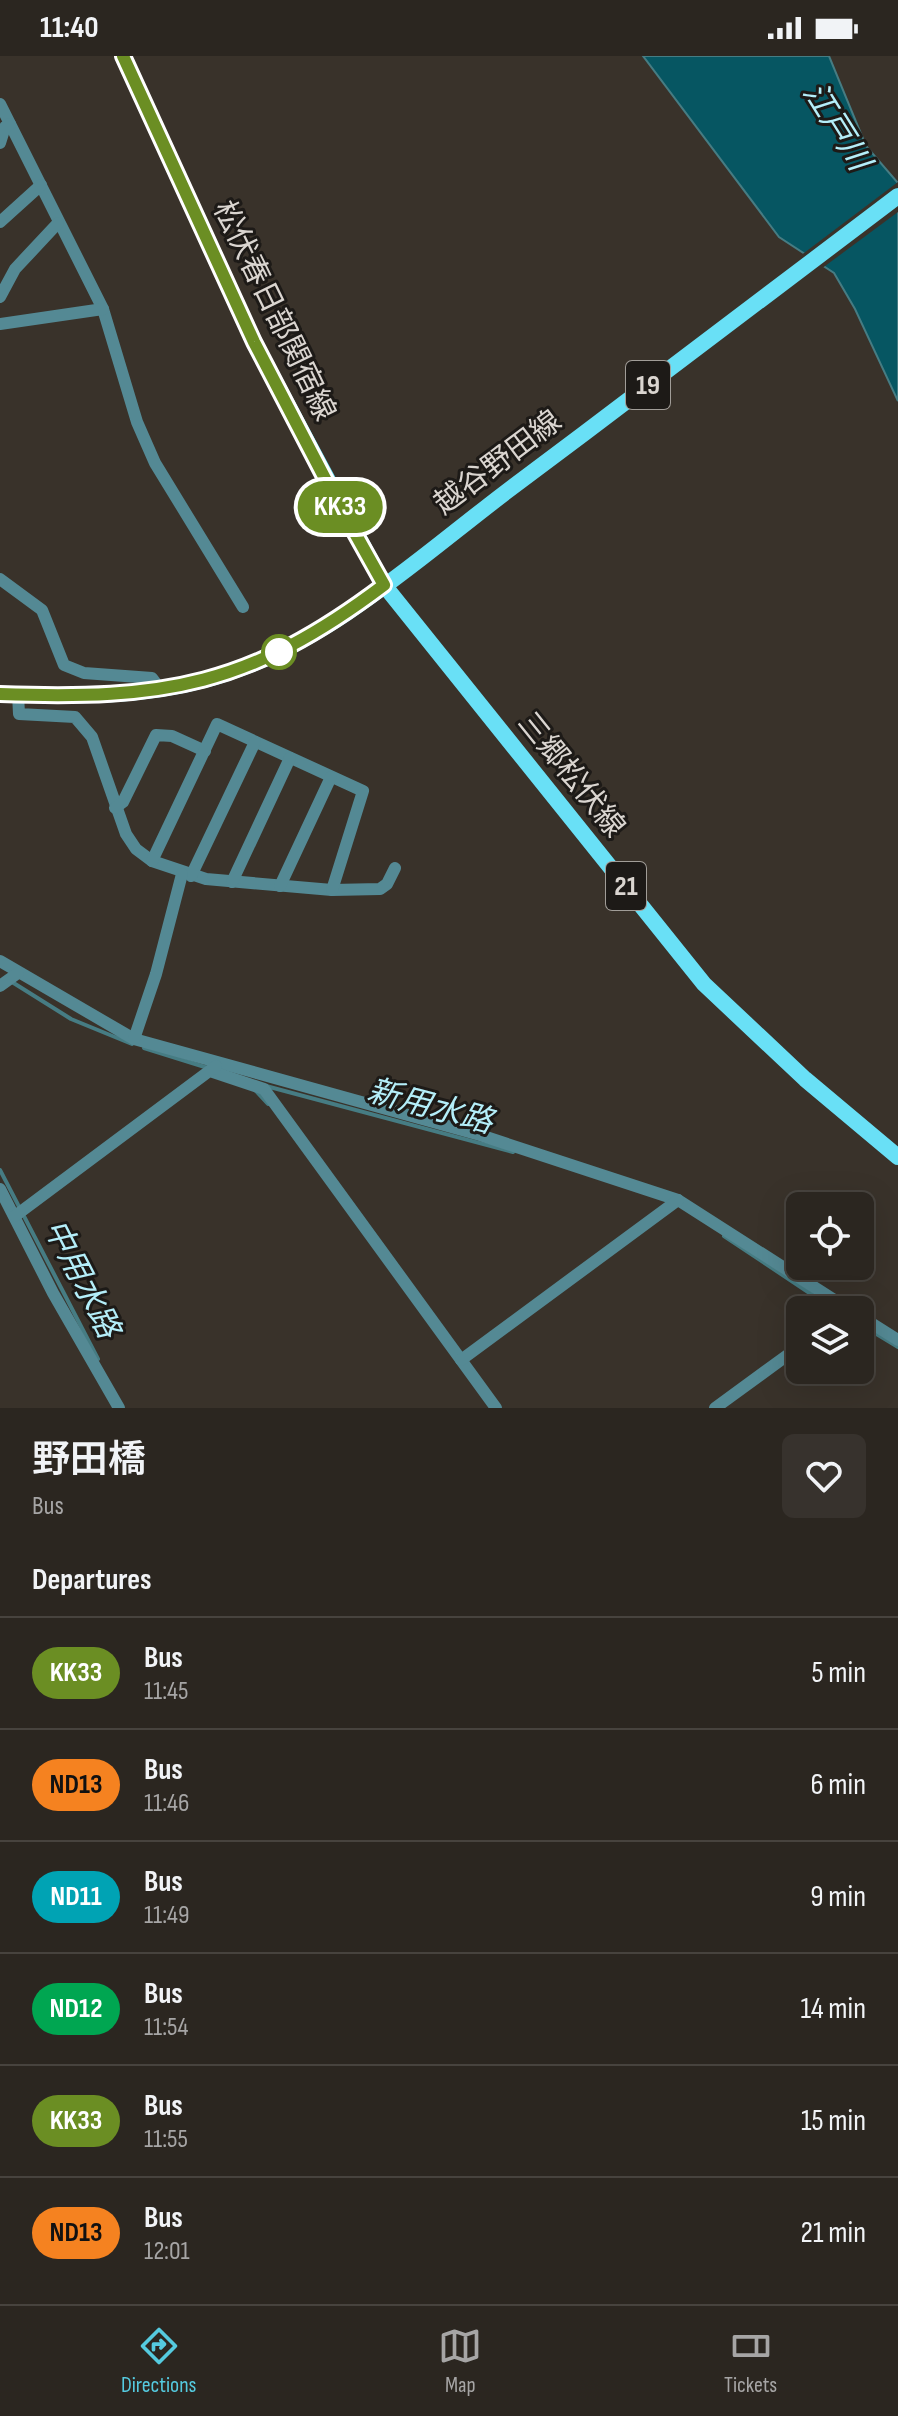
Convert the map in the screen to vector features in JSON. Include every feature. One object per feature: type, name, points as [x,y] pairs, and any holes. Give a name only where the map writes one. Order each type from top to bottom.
[{"type":"main road","name":"松伏春日部関宿線","points":[[123,56],[254,342],[332,492],[391,580]]},
{"type":"main road","name":"越谷野田線","points":[[0,694],[161,690],[230,673],[284,650],[391,580],[898,196]]},
{"type":"main road","name":"三郷松伏線","points":[[391,580],[704,984],[805,1079],[898,1157]]},
{"type":"street","points":[[0,104],[103,309],[137,422],[155,463],[243,607]]},
{"type":"street","points":[[0,143],[5,127],[10,124]]},
{"type":"street","points":[[0,222],[14,206],[41,185]]},
{"type":"street","points":[[0,201],[14,206]]},
{"type":"street","points":[[0,297],[15,269],[58,223]]},
{"type":"street","points":[[0,324],[103,309]]},
{"type":"street","points":[[0,579],[42,610],[64,665],[84,673],[152,678],[161,690]]},
{"type":"street","points":[[18,694],[19,714],[75,717],[92,737],[115,808],[131,841],[152,861],[186,875],[332,890],[380,889],[387,884],[395,868]]},
{"type":"street","points":[[152,861],[217,724],[363,791],[332,890]]},
{"type":"street","points":[[115,808],[123,802],[156,735],[172,736],[205,751]]},
{"type":"street","points":[[134,1039],[186,875],[255,742]]},
{"type":"street","points":[[232,882],[290,758]]},
{"type":"street","points":[[280,886],[331,777]]},
{"type":"street","points":[[0,961],[134,1039],[264,1089],[496,1408]]},
{"type":"street","points":[[0,986],[18,973]]},
{"type":"street","points":[[215,1068],[480,1135],[678,1200],[826,1296]]},
{"type":"street","points":[[15,1216],[215,1068]]},
{"type":"street","points":[[0,1189],[53,1293],[119,1408]]},
{"type":"street","points":[[461,1360],[678,1200]]},
{"type":"street","points":[[874,1325],[898,1340]]},
{"type":"street","points":[[715,1408],[786,1356]]},
{"type":"water","name":"江戸川","points":[[643,56],[829,56],[866,146],[898,183],[898,401],[855,309],[834,273],[779,237]]},
{"type":"pier","points":[[898,182],[898,212],[821,269],[800,256]]},
{"type":"waterway","name":"新用水路","points":[[12,982],[71,1019],[132,1044]]},
{"type":"waterway","name":"新用水路","points":[[144,1048],[208,1068]]},
{"type":"waterway","name":"新用水路","points":[[266,1086],[513,1152]]},
{"type":"waterway","points":[[255,1090],[268,1104]]},
{"type":"waterway","name":"中用水路","points":[[0,1170],[98,1359]]},
{"type":"waterway","name":"新用水路","points":[[724,1236],[814,1296]]},
{"type":"waterway","name":"新用水路","points":[[874,1332],[898,1347]]},
{"type":"bus line","name":"KK33","points":[[0,694],[128,694],[205,681],[264,660],[294,645],[384,585],[254,342],[123,56]]}]
